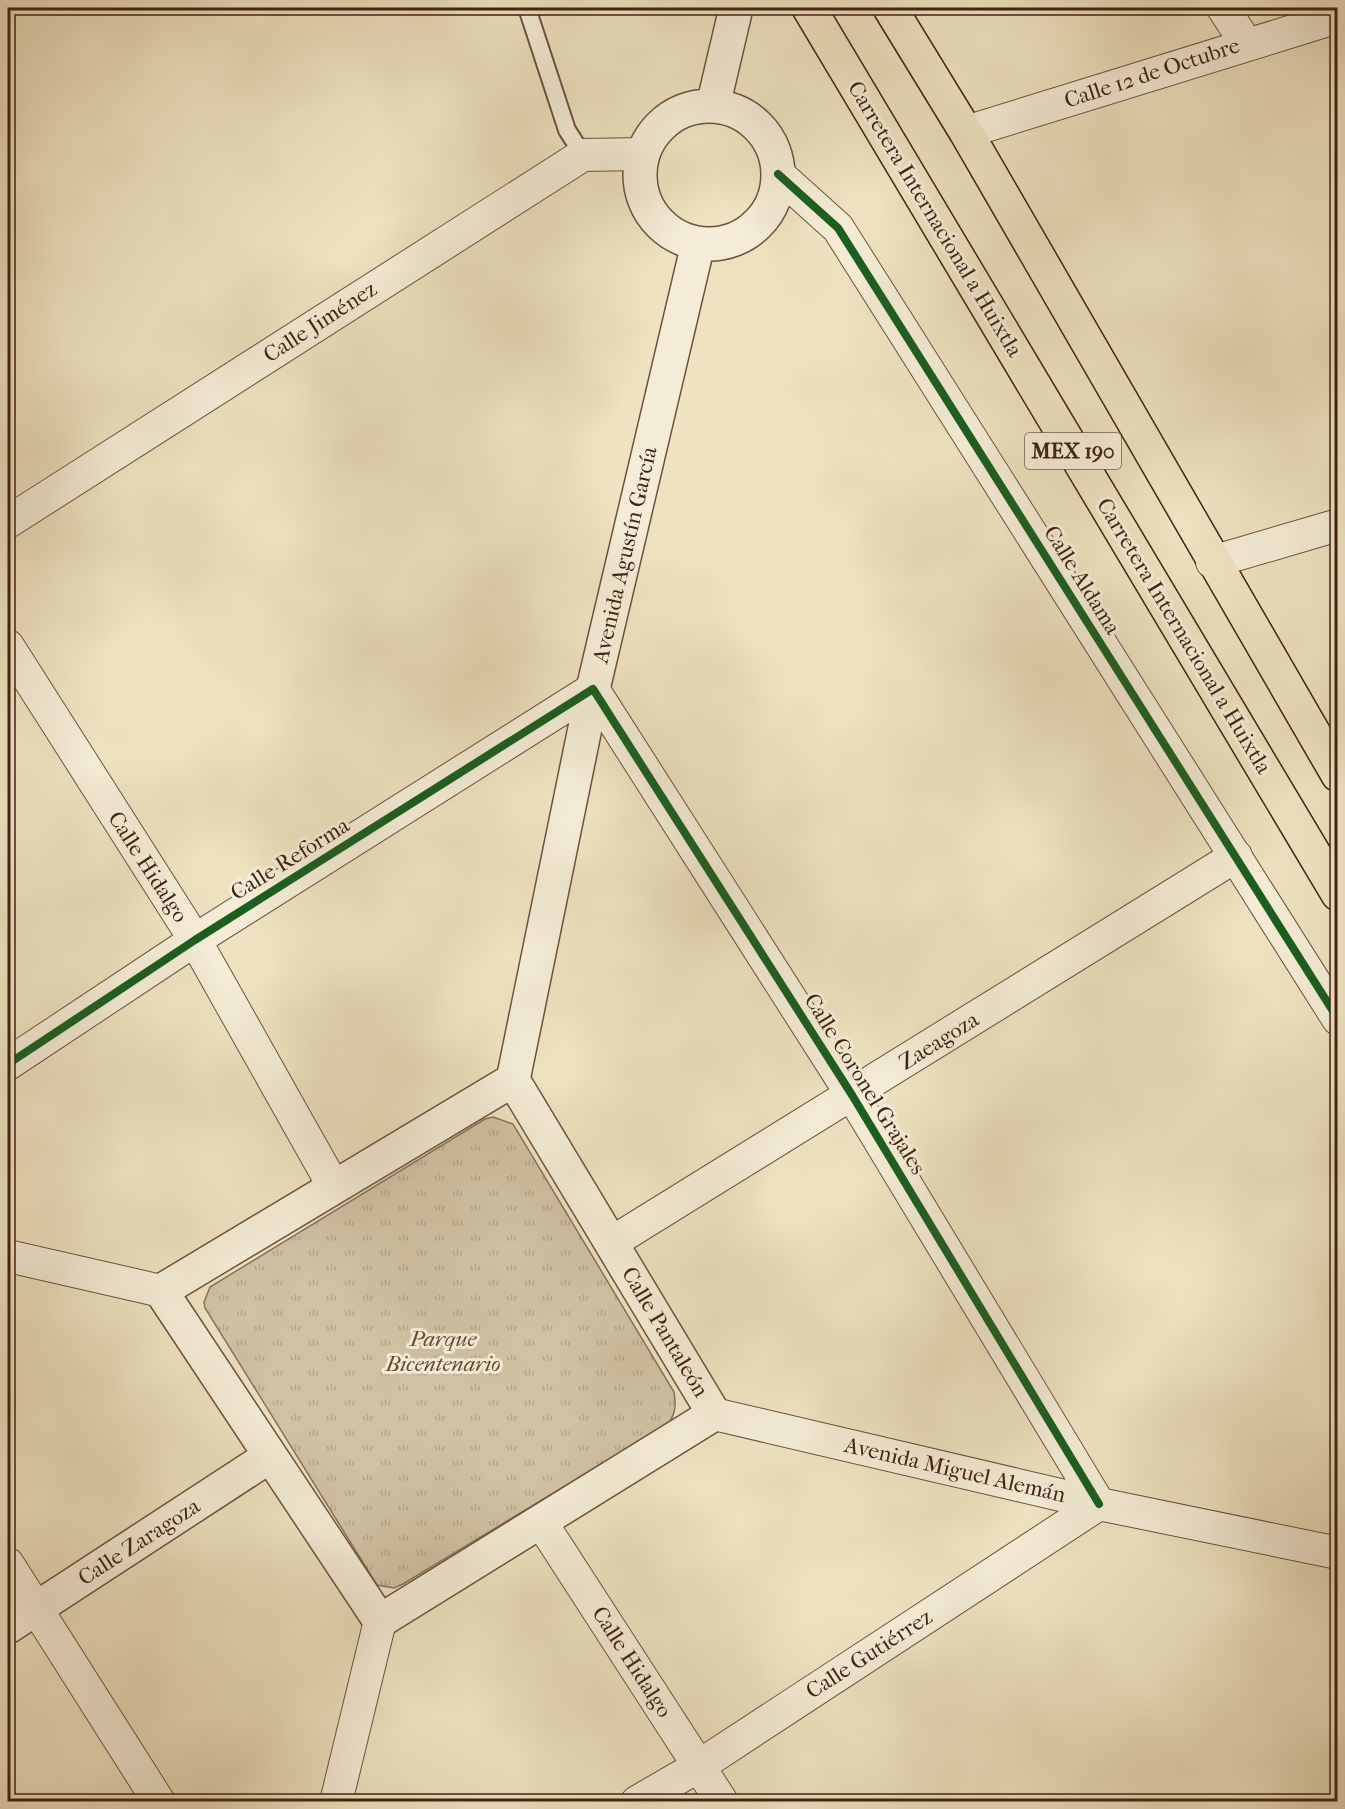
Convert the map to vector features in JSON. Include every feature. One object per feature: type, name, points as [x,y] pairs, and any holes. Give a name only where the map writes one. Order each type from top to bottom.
[{"type":"main road","name":"Carretera Internacional a Huixtla","points":[[809,8],[1338,894]]},
{"type":"main road","name":"MEX 190","points":[[890,8],[966,132],[1212,562],[1338,775]]},
{"type":"street","points":[[713,106],[736,8]]},
{"type":"street","points":[[1223,8],[1246,43]]},
{"type":"street","name":"Calle 12 de Octubre","points":[[966,132],[1246,43],[1338,17]]},
{"type":"street","points":[[713,106],[733,110],[751,120],[766,136],[775,154],[778,174],[775,198],[763,219],[745,235],[723,244],[698,244],[675,237],[656,222],[644,202],[639,178],[642,154],[653,134],[669,118],[690,109],[713,106]]},
{"type":"street","points":[[583,155],[642,154]]},
{"type":"street","name":"Calle Jiménez","points":[[8,522],[583,155]]},
{"type":"street","name":"Calle Aldama","points":[[778,174],[838,228],[1338,1019]]},
{"type":"street","name":"Avenida Agustín García","points":[[513,1080],[593,689],[698,244]]},
{"type":"street","points":[[1212,562],[1338,525]]},
{"type":"street","name":"Calle Hidalgo","points":[[8,646],[195,940],[334,1187]]},
{"type":"street","name":"Calle Reforma","points":[[8,1064],[195,940],[593,689]]},
{"type":"street","name":"Calle Coronel Grajales","points":[[593,689],[852,1095],[1099,1504]]},
{"type":"street","name":"Zaeagoza","points":[[611,1243],[1236,856]]},
{"type":"street","points":[[161,1291],[513,1080]]},
{"type":"street","name":"Calle Pantaleón","points":[[380,1621],[714,1414],[513,1080]]},
{"type":"street","points":[[8,1256],[161,1291],[380,1621],[336,1802]]},
{"type":"street","name":"Avenida Miguel Alemán","points":[[714,1414],[1099,1504],[1338,1553]]},
{"type":"street","name":"Calle Zaragoza","points":[[8,1627],[270,1456]]},
{"type":"street","name":"Calle Gutiérrez","points":[[637,1802],[699,1766],[1099,1504]]},
{"type":"street","name":"Calle Hidalgo","points":[[541,1522],[722,1802]]},
{"type":"street","points":[[8,1564],[159,1802]]},
{"type":"lane","points":[[527,8],[567,130],[583,155]]},
{"type":"green space","name":"Parque Bicentenario","points":[[493,1117],[513,1124],[674,1392],[674,1412],[669,1423],[403,1584],[394,1588],[377,1585],[205,1308],[204,1302],[210,1287],[485,1119]]},
{"type":"cycle path","points":[[778,174],[838,228],[1338,1019]]},
{"type":"cycle path","points":[[8,1064],[195,940],[593,689],[852,1095],[1099,1504]]}]
